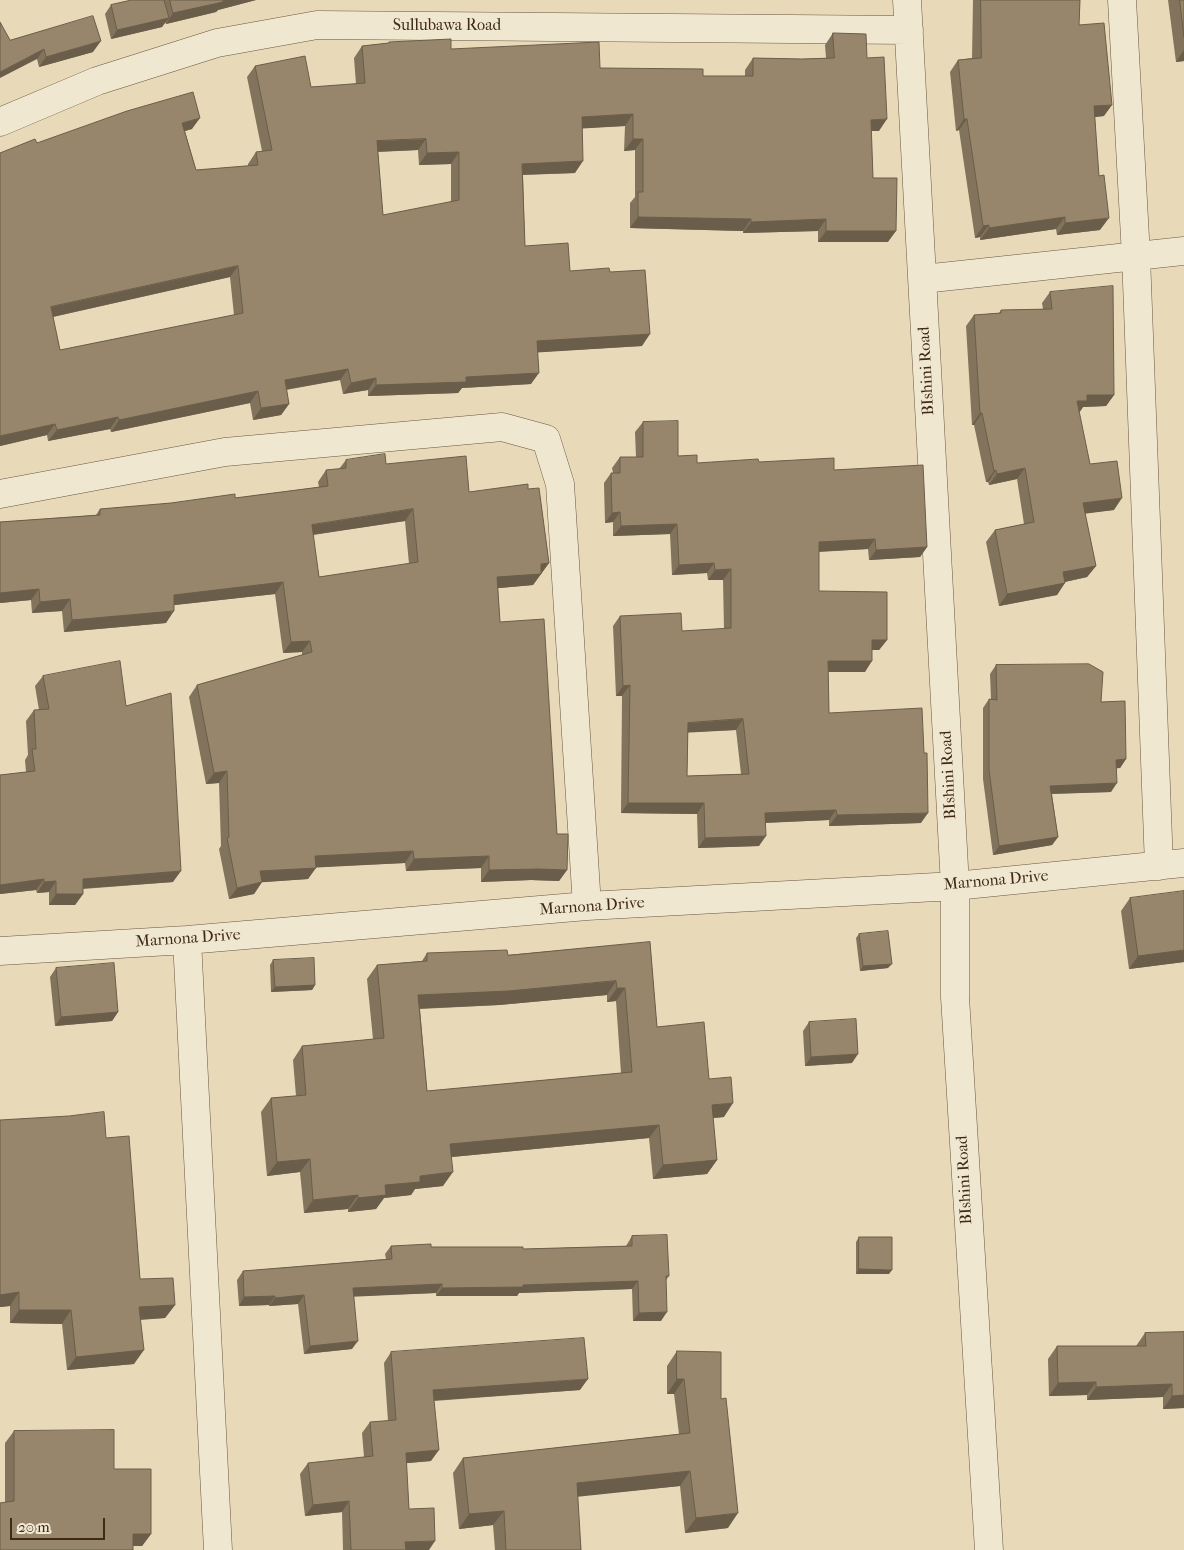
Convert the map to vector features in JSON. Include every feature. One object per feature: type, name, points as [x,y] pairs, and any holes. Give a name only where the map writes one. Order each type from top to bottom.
[{"type":"street","name":"BIshini Road","points":[[907,0],[955,886],[955,997],[989,1550]]},
{"type":"street","points":[[1122,0],[1171,864]]},
{"type":"street","name":"Sullubawa Road","points":[[0,122],[97,81],[217,43],[317,25],[909,30]]},
{"type":"street","points":[[923,279],[1184,251]]},
{"type":"street","points":[[0,494],[225,452],[502,427],[546,439],[560,484],[587,906]]},
{"type":"street","name":"Marnona Drive","points":[[0,951],[186,940],[587,906],[955,886],[1171,864]]},
{"type":"street","points":[[186,940],[218,1550]]},
{"type":"building","points":[[132,0],[164,0],[169,18],[117,30],[111,5]]},
{"type":"building","points":[[170,0],[225,0],[173,13]]},
{"type":"building","points":[[981,0],[1080,0],[1079,25],[1104,23],[1112,105],[1094,106],[1099,176],[1104,175],[1109,218],[1065,223],[1065,217],[989,228],[989,225],[983,226],[967,119],[964,119],[958,60],[981,58]]},
{"type":"building","points":[[1180,0],[1184,0],[1184,37]]},
{"type":"building","points":[[93,16],[101,41],[46,57],[44,49],[0,72],[0,22],[10,40]]},
{"type":"building","points":[[833,33],[866,34],[867,58],[884,57],[887,119],[871,120],[873,178],[897,178],[896,231],[826,231],[826,219],[751,222],[751,219],[638,217],[638,192],[643,192],[643,139],[633,139],[633,114],[582,117],[583,161],[522,164],[525,246],[568,243],[570,271],[609,268],[610,272],[645,270],[650,334],[537,341],[539,373],[466,377],[466,382],[376,385],[376,378],[351,383],[348,369],[285,380],[289,404],[261,408],[258,391],[119,420],[118,417],[57,430],[55,424],[0,436],[0,153],[35,139],[37,143],[127,111],[193,92],[200,118],[182,123],[196,170],[258,165],[256,152],[272,150],[255,66],[305,56],[311,87],[365,83],[362,46],[389,42],[451,39],[451,49],[599,42],[600,68],[703,69],[703,76],[753,76],[753,58],[834,58]],"holes":[[[426,139],[427,153],[459,152],[459,200],[383,215],[377,141]],[[238,266],[243,313],[60,350],[51,307]]]},
{"type":"building","points":[[1113,286],[1114,395],[1087,395],[1087,401],[1077,401],[1090,464],[1117,461],[1122,498],[1083,503],[1096,566],[1063,572],[1065,583],[1007,594],[995,530],[1034,522],[1025,468],[997,474],[996,470],[994,471],[982,413],[980,413],[974,315],[1001,313],[1001,310],[1052,309],[1050,292]]},
{"type":"building","points":[[678,421],[678,456],[697,455],[697,463],[758,459],[759,462],[834,458],[834,470],[923,465],[927,547],[876,550],[875,539],[819,542],[819,591],[887,592],[887,640],[872,640],[872,661],[828,661],[829,713],[922,708],[924,753],[927,753],[928,813],[837,815],[836,810],[765,813],[766,836],[705,838],[704,803],[628,803],[630,685],[623,686],[620,616],[681,613],[682,631],[731,628],[731,569],[715,570],[714,563],[679,565],[677,524],[621,526],[620,512],[612,513],[611,473],[620,473],[620,457],[643,457],[643,422]],"holes":[[[743,719],[749,774],[687,776],[688,723]]]},
{"type":"building","points":[[385,454],[386,464],[466,456],[469,492],[528,484],[528,489],[539,488],[549,563],[541,564],[541,574],[497,577],[500,622],[544,619],[557,834],[568,834],[567,870],[489,870],[489,856],[414,859],[413,851],[315,856],[316,868],[260,871],[262,882],[237,888],[227,838],[229,837],[227,771],[214,773],[197,685],[312,652],[310,641],[291,642],[283,582],[174,595],[174,611],[72,620],[70,599],[40,602],[39,589],[0,593],[0,522],[100,515],[100,509],[171,503],[235,494],[235,498],[328,486],[326,470],[346,468],[346,460]],"holes":[[[413,509],[418,562],[319,577],[312,525]]]},
{"type":"building","points":[[120,661],[126,706],[171,693],[181,871],[83,879],[83,894],[56,894],[56,881],[44,882],[44,879],[0,885],[0,775],[35,771],[32,749],[36,749],[34,710],[49,709],[43,676]]},
{"type":"building","points":[[1089,664],[1103,672],[1101,702],[1125,701],[1126,759],[1116,760],[1117,783],[1050,786],[1058,837],[999,846],[989,770],[989,699],[997,700],[996,665]]},
{"type":"building","points":[[1184,891],[1184,950],[1138,956],[1130,898]]},
{"type":"building","points":[[888,931],[892,964],[863,966],[859,934]]},
{"type":"building","points":[[650,942],[657,1027],[704,1022],[709,1079],[731,1077],[733,1103],[712,1105],[717,1160],[663,1165],[659,1125],[450,1144],[453,1172],[420,1176],[420,1182],[385,1185],[386,1195],[358,1198],[358,1195],[313,1200],[310,1159],[277,1162],[271,1098],[306,1095],[302,1046],[384,1038],[377,965],[427,961],[427,953],[507,950],[508,955]],"holes":[[[616,981],[617,988],[625,988],[632,1072],[427,1091],[418,995],[509,991]]]},
{"type":"building","points":[[314,958],[315,985],[275,987],[273,960]]},
{"type":"building","points":[[114,963],[118,1012],[61,1017],[56,968]]},
{"type":"building","points":[[856,1019],[858,1054],[811,1057],[809,1022]]},
{"type":"building","points":[[104,1112],[106,1138],[129,1136],[140,1279],[173,1278],[175,1305],[139,1307],[144,1350],[76,1357],[71,1310],[19,1310],[19,1292],[0,1295],[0,1120]]},
{"type":"building","points":[[667,1235],[669,1276],[666,1276],[667,1312],[639,1313],[638,1281],[523,1285],[523,1287],[442,1288],[442,1284],[353,1288],[358,1341],[310,1346],[304,1295],[275,1298],[275,1296],[244,1297],[243,1271],[392,1259],[391,1246],[431,1244],[431,1247],[523,1247],[523,1249],[632,1246],[632,1236]]},
{"type":"building","points":[[859,1237],[892,1237],[892,1270],[859,1269]]},
{"type":"building","points":[[1184,1332],[1184,1395],[1172,1396],[1172,1384],[1096,1387],[1096,1382],[1058,1383],[1057,1346],[1146,1346],[1145,1333]]},
{"type":"building","points":[[584,1338],[588,1379],[433,1390],[439,1450],[406,1453],[409,1509],[434,1508],[435,1541],[405,1542],[406,1550],[351,1550],[349,1501],[313,1505],[308,1463],[373,1456],[370,1422],[396,1420],[391,1352]]},
{"type":"building","points":[[677,1351],[721,1352],[721,1399],[726,1398],[738,1513],[696,1518],[690,1471],[577,1483],[581,1550],[506,1550],[504,1511],[469,1514],[463,1458],[690,1433],[684,1379],[677,1379]]},
{"type":"building","points":[[114,1430],[114,1469],[151,1469],[151,1534],[133,1534],[133,1550],[0,1550],[0,1503],[14,1501],[14,1431]]}]
